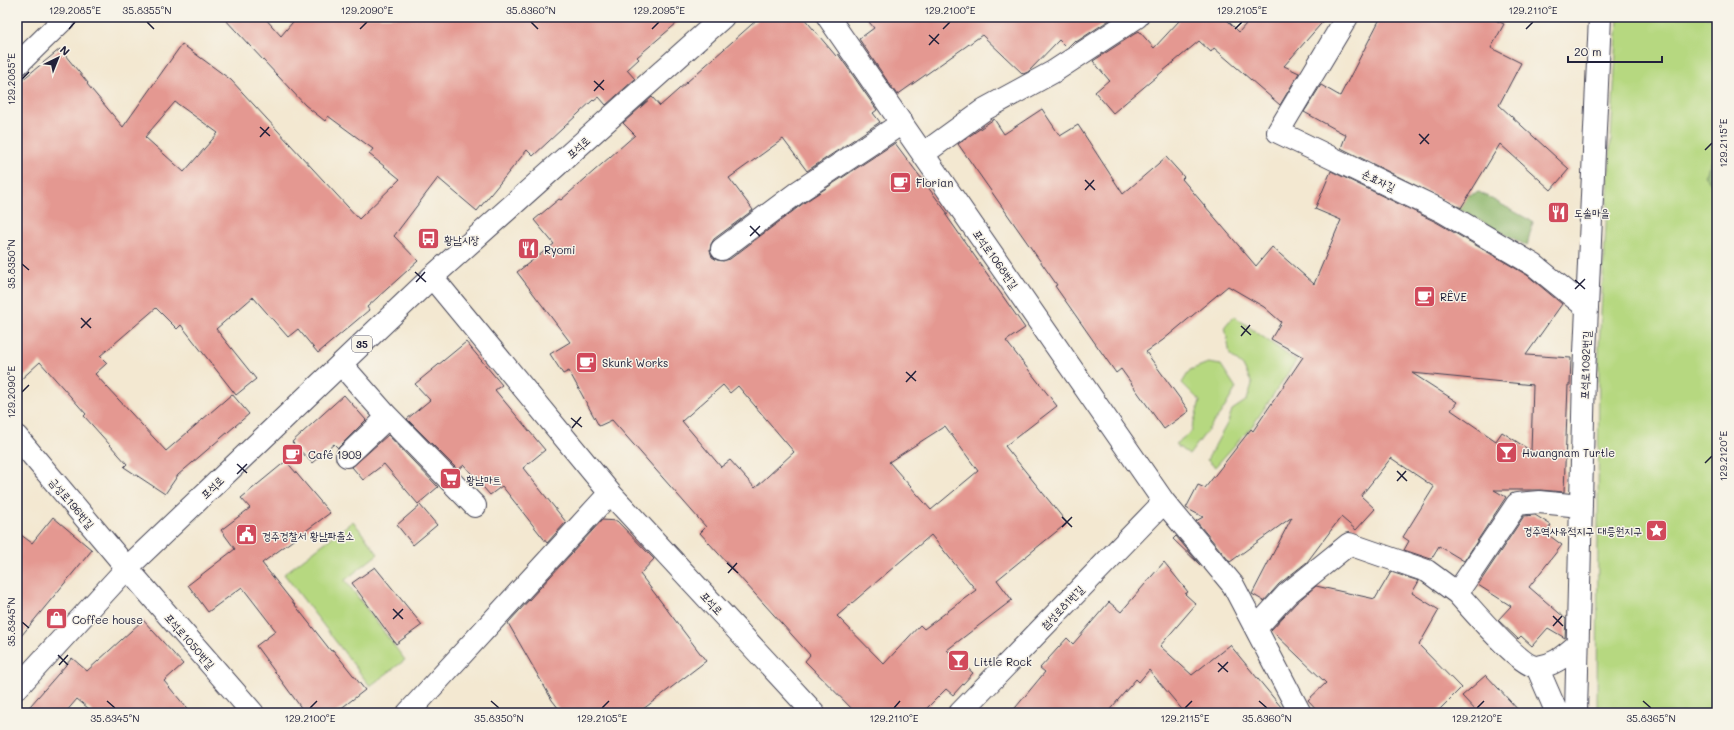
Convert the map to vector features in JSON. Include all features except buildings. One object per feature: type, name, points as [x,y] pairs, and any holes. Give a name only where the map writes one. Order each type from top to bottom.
[{"type":"street","points":[[17,65],[66,17]]},
{"type":"street","name":"포석로","points":[[17,688],[127,568],[432,277],[723,17]]},
{"type":"street","name":"포석로1068번길","points":[[828,17],[1164,502],[1233,585],[1300,713]]},
{"type":"street","points":[[923,154],[985,109],[1053,72],[1137,17]]},
{"type":"street","name":"손효자길","points":[[1348,17],[1278,132],[1442,211],[1534,265],[1587,308]]},
{"type":"street","name":"포석로1092번길","points":[[1576,713],[1584,375],[1600,17]]},
{"type":"street","points":[[722,249],[798,192],[902,123]]},
{"type":"street","name":"포석로","points":[[432,277],[610,493],[814,713]]},
{"type":"street","points":[[341,364],[388,417],[475,506]]},
{"type":"street","points":[[347,456],[388,417]]},
{"type":"street","name":"금성로196번길","points":[[17,437],[127,568]]},
{"type":"street","points":[[408,713],[610,493]]},
{"type":"street","name":"첨성로81번길","points":[[960,713],[1164,502]]},
{"type":"street","points":[[1457,593],[1517,504],[1540,502],[1581,506]]},
{"type":"street","points":[[1256,628],[1287,594],[1349,544],[1427,571],[1457,593],[1492,632],[1525,662],[1537,667],[1558,662],[1577,645]]},
{"type":"street","name":"포석로1050번길","points":[[127,568],[252,713]]},
{"type":"street","points":[[1537,667],[1557,713]]},
{"type":"green space","name":"경주역사유적지구 대릉원지구","points":[[1618,17],[1717,17],[1717,713],[1597,713],[1599,347]]},
{"type":"green space","points":[[1717,150],[1717,190],[1704,176]]},
{"type":"green space","points":[[1479,192],[1533,222],[1527,246],[1457,208],[1463,197]]},
{"type":"green space","points":[[1234,316],[1296,361],[1253,425],[1215,467],[1207,460],[1228,422],[1232,410],[1247,400],[1252,384],[1243,366],[1230,355],[1225,326]]},
{"type":"green space","points":[[1208,363],[1221,365],[1236,388],[1225,407],[1189,455],[1175,444],[1191,432],[1200,401],[1182,383],[1190,370]]},
{"type":"green space","points":[[353,521],[378,554],[345,580],[405,660],[370,686],[284,574]]},
{"type":"place","name":"Florian","points":[[901,182]]},
{"type":"place","name":"도솔마을","points":[[1559,212]]},
{"type":"place","name":"황남시장","points":[[429,239]]},
{"type":"place","name":"Ryomi","points":[[528,249]]},
{"type":"place","name":"RÊVE","points":[[1425,296]]},
{"type":"place","name":"Skunk Works","points":[[586,362]]},
{"type":"place","name":"Hwangnam Turtle","points":[[1507,452]]},
{"type":"place","name":"Café 1909","points":[[292,454]]},
{"type":"place","name":"황남마트","points":[[451,479]]},
{"type":"place","name":"경주역사유적지구 대릉원지구","points":[[1657,530]]},
{"type":"place","name":"경주경찰서 황남파출소","points":[[247,535]]},
{"type":"place","name":"Coffee house","points":[[56,619]]},
{"type":"place","name":"Little Rock","points":[[959,661]]}]
